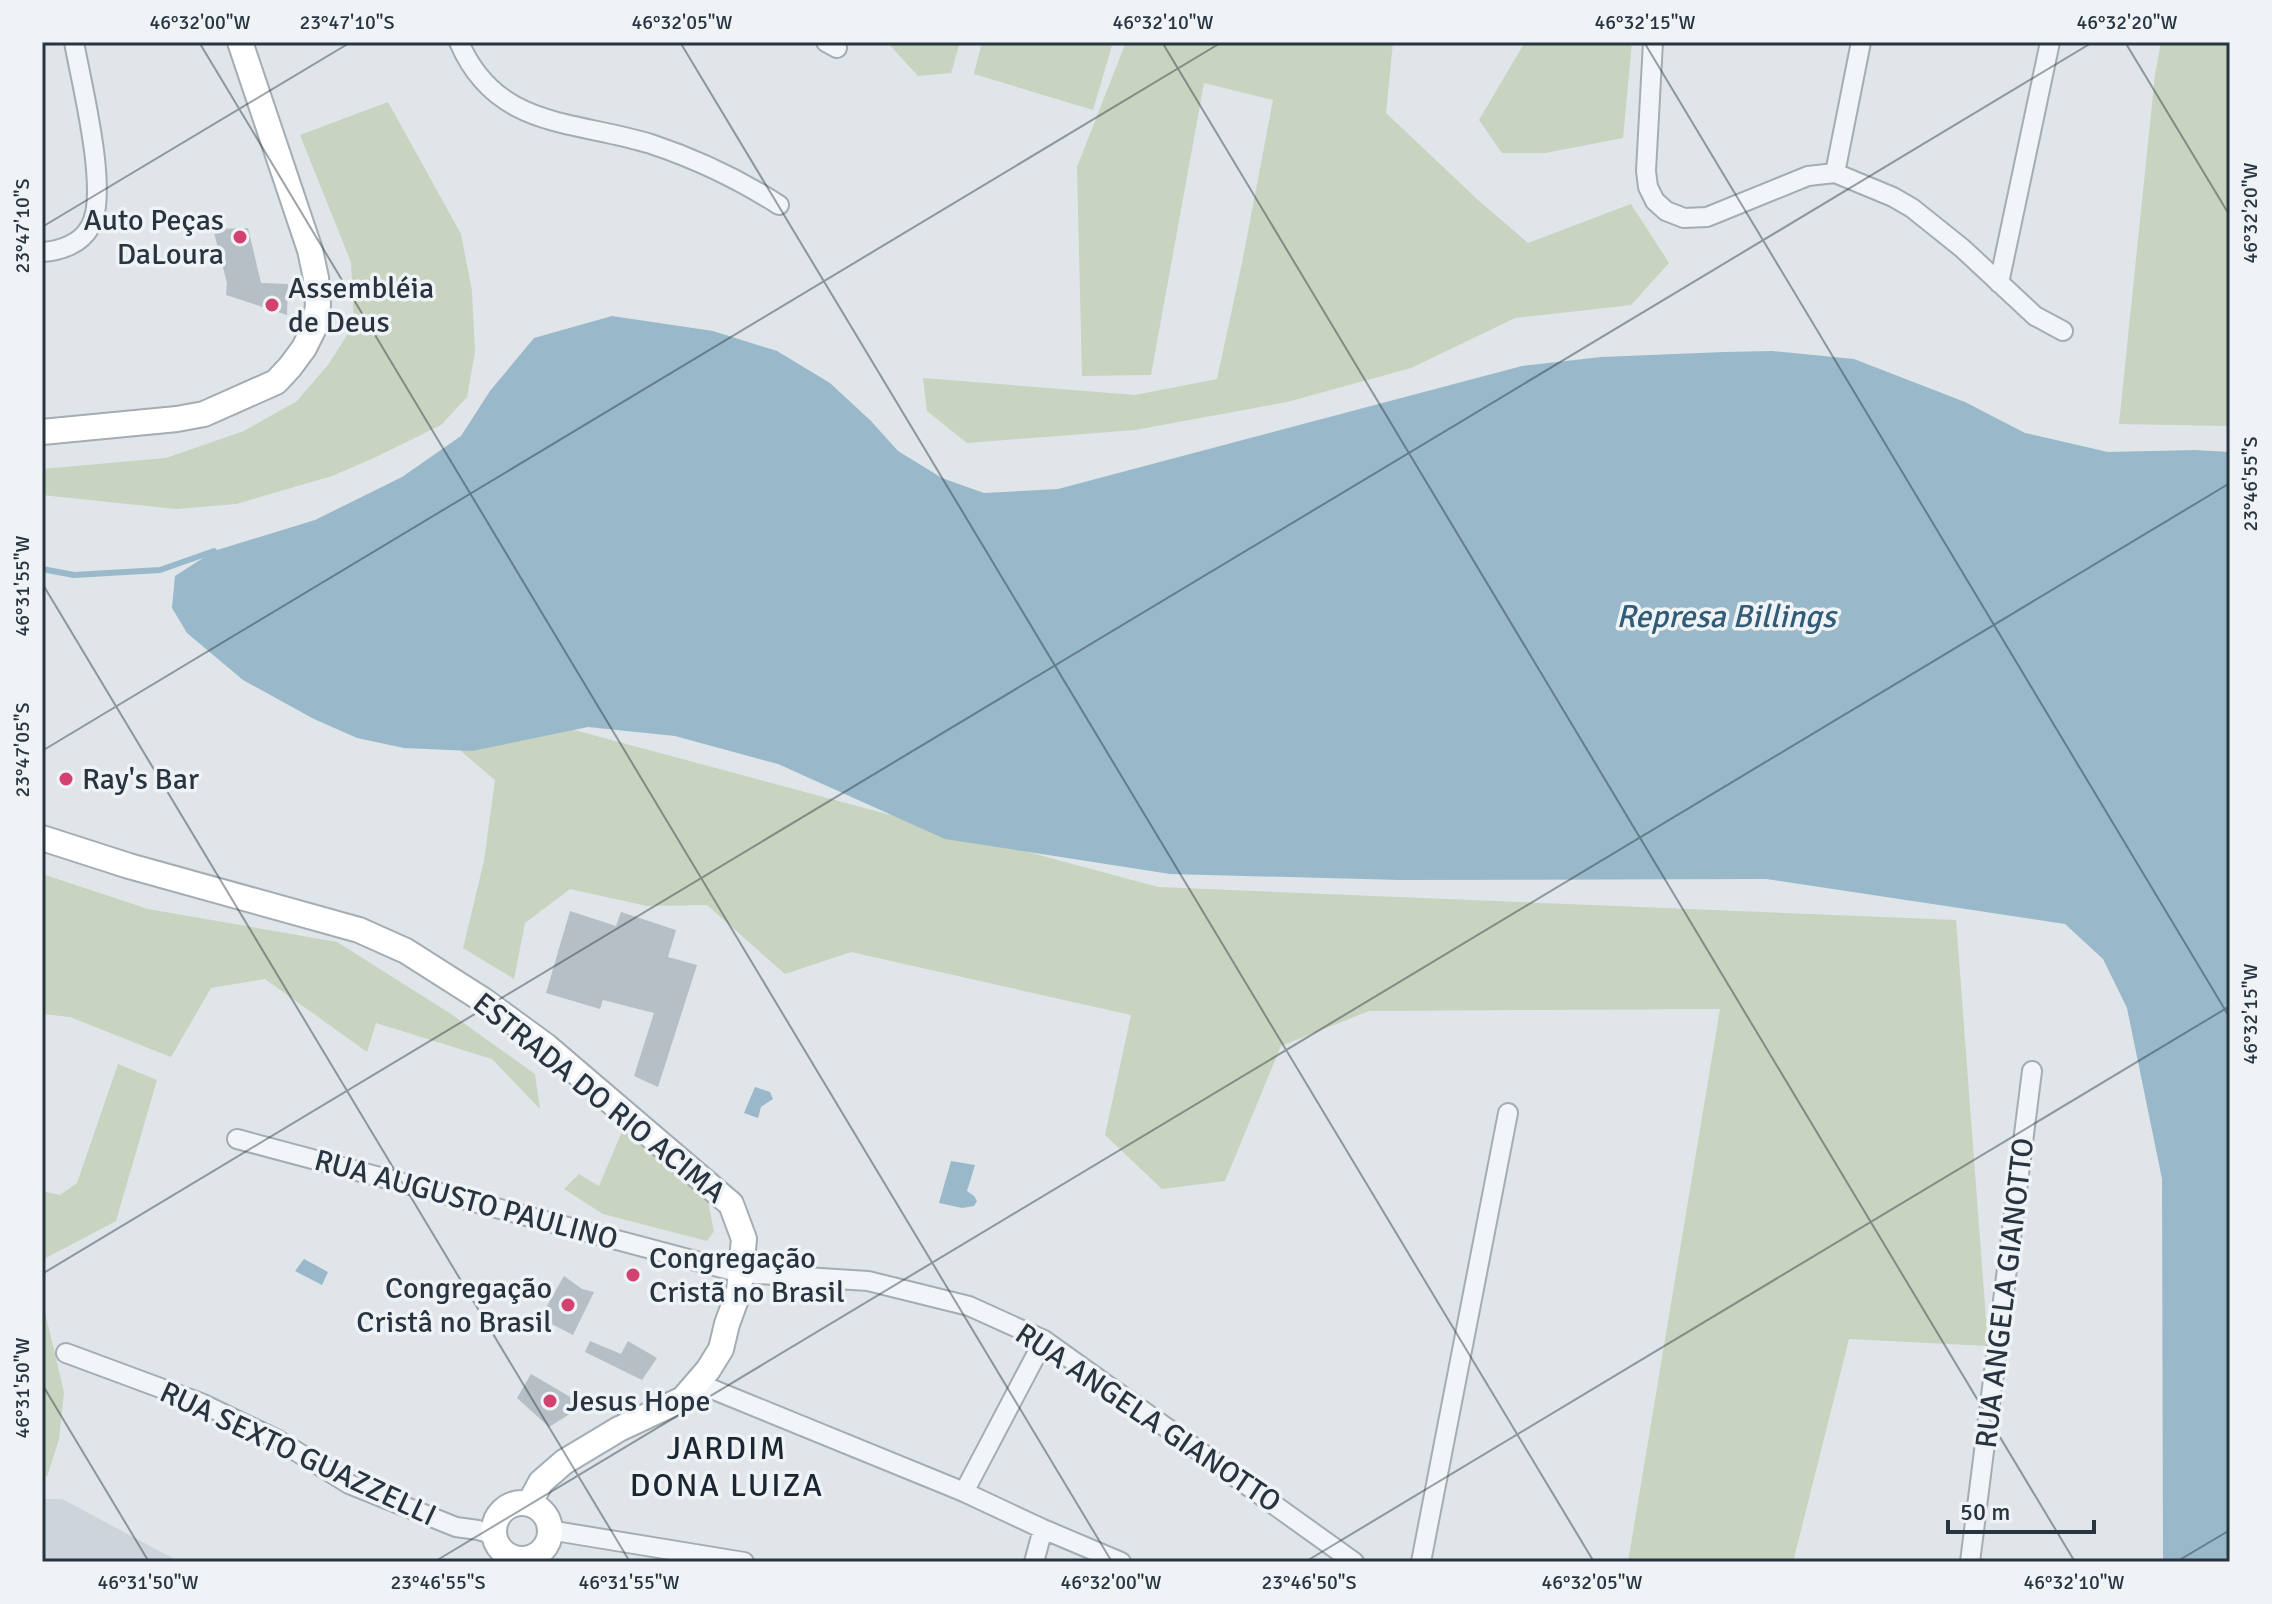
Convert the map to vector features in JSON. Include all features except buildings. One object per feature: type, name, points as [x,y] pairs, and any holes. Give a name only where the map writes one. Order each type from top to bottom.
[{"type":"main road","points":[[42,432],[204,414],[276,382],[304,348],[315,326],[318,305],[316,278],[310,250],[240,42]]},
{"type":"main road","name":"ESTRADA DO RIO ACIMA","points":[[42,838],[129,866],[359,930],[406,951],[483,1000],[546,1046],[731,1204],[744,1239],[739,1291],[721,1349],[708,1370],[683,1399],[619,1429],[564,1462],[541,1482],[529,1504]]},
{"type":"main road","points":[[529,1504],[543,1513],[549,1530],[544,1548],[533,1559],[519,1559],[510,1556],[497,1544],[494,1526],[503,1510],[511,1505],[529,1504]]},
{"type":"street","points":[[42,252],[65,248],[80,240],[90,227],[96,210],[96,165],[74,42]]},
{"type":"street","points":[[459,42],[473,70],[483,82],[501,99],[522,111],[542,119],[653,145],[704,165],[779,205]]},
{"type":"street","points":[[1653,42],[1646,171],[1648,187],[1655,201],[1666,211],[1684,218],[1707,217],[1808,176],[1835,173],[1912,208],[1952,239],[2035,316],[2063,331]]},
{"type":"street","points":[[1835,173],[1861,42]]},
{"type":"street","points":[[1999,283],[2050,42]]},
{"type":"street","name":"RUA ANGELA GIANOTTO","points":[[1970,1562],[2032,1071]]},
{"type":"street","points":[[1421,1562],[1508,1113]]},
{"type":"street","name":"RUA AUGUSTO PAULINO","points":[[237,1139],[741,1273]]},
{"type":"street","name":"RUA ANGELA GIANOTTO","points":[[741,1273],[868,1281],[969,1306],[1044,1340],[1354,1562]]},
{"type":"street","points":[[964,1492],[1044,1340]]},
{"type":"street","name":"RUA SEXTO GUAZZELLI","points":[[66,1353],[201,1403],[278,1440],[349,1484],[456,1527],[494,1535]]},
{"type":"street","points":[[697,1383],[964,1492],[1121,1562]]},
{"type":"street","points":[[1034,1562],[1043,1529]]},
{"type":"street","points":[[549,1530],[744,1562]]},
{"type":"shaded area","points":[[43,1499],[62,1499],[180,1562],[45,1562]]},
{"type":"green space","points":[[887,42],[960,42],[951,73],[918,76]]},
{"type":"green space","points":[[982,42],[1113,42],[1093,110],[974,74]]},
{"type":"green space","points":[[1126,42],[1393,42],[1386,113],[1528,243],[1631,204],[1669,263],[1631,305],[1515,318],[1411,368],[1287,402],[1135,430],[967,443],[927,411],[923,378],[1135,395],[1217,379],[1273,100],[1204,83],[1151,375],[1082,376],[1077,167]]},
{"type":"green space","points":[[1525,42],[1632,42],[1623,138],[1545,153],[1502,153],[1479,120]]},
{"type":"green space","points":[[2161,42],[2230,42],[2230,426],[2119,424]]},
{"type":"green space","points":[[388,102],[461,234],[472,291],[475,352],[467,397],[441,425],[376,457],[332,476],[236,504],[176,509],[42,495],[42,469],[166,458],[244,431],[297,401],[328,365],[354,324],[351,262],[300,135]]},
{"type":"green space","points":[[500,710],[1158,887],[1956,920],[1988,1346],[1849,1339],[1793,1562],[1628,1562],[1720,1009],[1369,1011],[1281,1046],[1225,1181],[1162,1189],[1105,1135],[1131,1015],[851,952],[785,974],[707,905],[647,906],[570,889],[525,923],[514,979],[463,948],[484,861],[495,780],[456,747]]},
{"type":"green space","points":[[42,874],[148,909],[337,942],[451,1014],[535,1074],[540,1109],[492,1059],[376,1023],[367,1052],[265,979],[211,988],[171,1057],[70,1017],[42,1014]]},
{"type":"green space","points":[[118,1064],[157,1080],[116,1221],[42,1260],[42,1191],[60,1195],[77,1183]]},
{"type":"green space","points":[[623,1129],[708,1202],[714,1231],[707,1241],[603,1214],[564,1189],[579,1174],[599,1186]]},
{"type":"green space","points":[[42,1300],[64,1392],[59,1439],[47,1477],[42,1471]]},
{"type":"water","name":"Represa Billings","points":[[612,316],[713,331],[777,351],[830,383],[898,451],[942,478],[984,493],[1058,489],[1522,366],[1601,357],[1724,352],[1772,351],[1854,359],[1965,402],[2025,433],[2108,452],[2230,452],[2230,1562],[2163,1562],[2162,1179],[2127,1008],[2103,959],[2065,924],[1766,879],[1401,880],[1170,874],[945,839],[778,764],[675,736],[588,727],[472,751],[404,748],[357,738],[314,719],[243,680],[187,633],[172,608],[175,576],[214,551],[315,520],[402,477],[461,436],[490,391],[534,338]]},
{"type":"water","points":[[755,1087],[770,1092],[773,1099],[761,1107],[758,1118],[744,1113]]},
{"type":"water","points":[[951,1161],[975,1165],[967,1191],[977,1201],[974,1206],[962,1208],[939,1203]]},
{"type":"water","points":[[304,1259],[328,1272],[322,1285],[295,1271]]},
{"type":"waterway","points":[[42,569],[74,575],[160,570],[214,551]]},
{"type":"place","name":"Auto Peças DaLoura","points":[[240,237]]},
{"type":"place","name":"Assembléia de Deus","points":[[272,305]]},
{"type":"place","name":"Ray's Bar","points":[[66,779]]},
{"type":"place","name":"Congregação Cristã no Brasil","points":[[633,1275]]},
{"type":"place","name":"Congregação Cristâ no Brasil","points":[[568,1305]]},
{"type":"place","name":"Jesus Hope","points":[[550,1401]]},
{"type":"district","name":"JARDIM DONA LUIZA","points":[[727,1466]]}]
